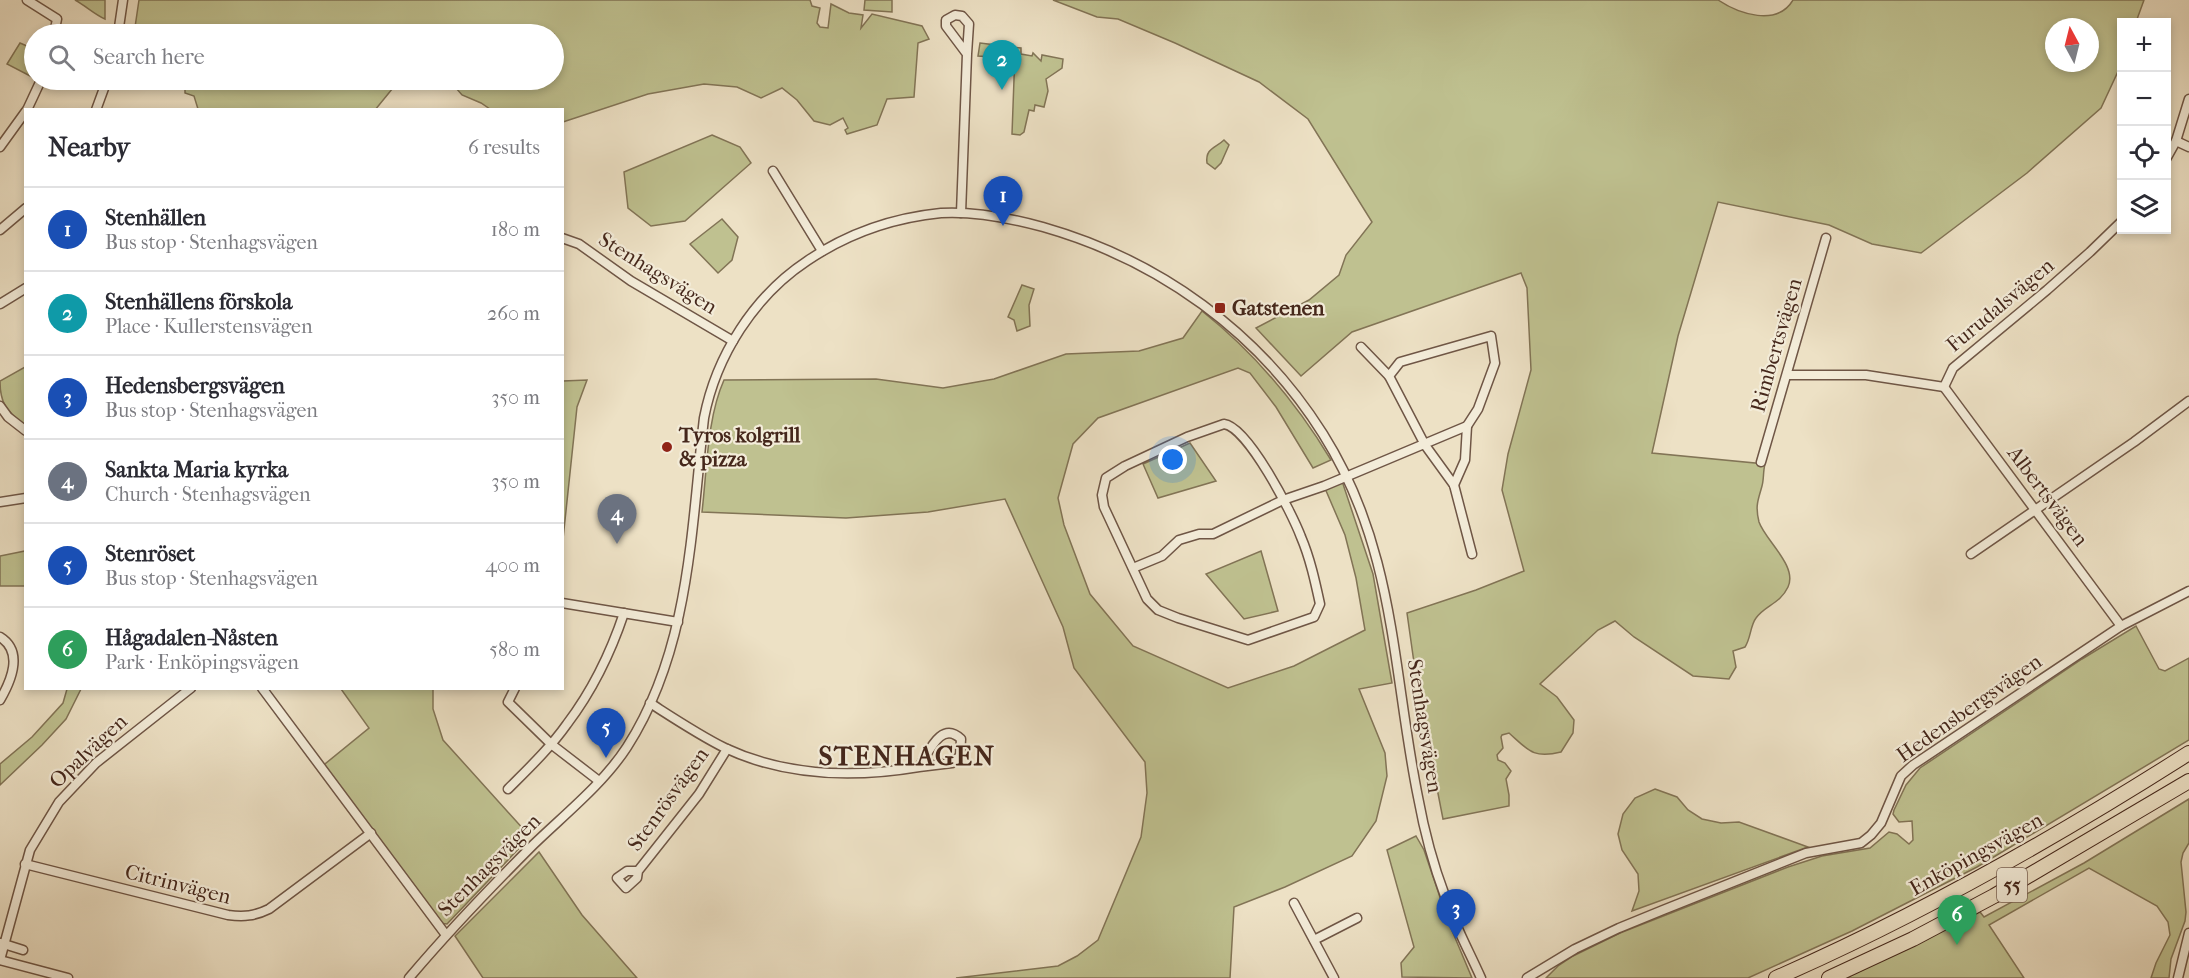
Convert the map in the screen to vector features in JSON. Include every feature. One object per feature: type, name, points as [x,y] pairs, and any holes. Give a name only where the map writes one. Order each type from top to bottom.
[{"type":"main road","name":"Enköpingsvägen","points":[[1776,978],[1903,918],[1989,872],[2189,753]]},
{"type":"main road","name":"Enköpingsvägen","points":[[1829,978],[1913,939],[1994,896],[2189,781]]},
{"type":"street","points":[[27,0],[57,19],[56,24]]},
{"type":"street","points":[[119,24],[123,0]]},
{"type":"street","points":[[961,213],[967,54]]},
{"type":"street","points":[[27,108],[36,90]]},
{"type":"street","points":[[97,108],[103,90]]},
{"type":"street","points":[[2171,150],[2189,99]]},
{"type":"street","points":[[0,147],[24,113]]},
{"type":"street","points":[[2176,141],[2189,147]]},
{"type":"street","points":[[773,171],[822,251]]},
{"type":"street","points":[[0,230],[24,210]]},
{"type":"street","name":"Stenhagsvägen","points":[[409,978],[501,876],[599,782],[626,748],[650,703],[673,644],[678,622],[708,395],[733,341],[751,314],[794,270],[846,237],[885,223],[943,213],[961,213],[1009,219],[1076,237],[1133,261],[1173,284],[1229,324],[1254,347],[1323,433],[1347,476],[1372,539],[1391,616],[1413,770],[1430,849],[1445,899],[1481,978]]},
{"type":"street","name":"Furudalsvägen","points":[[1944,387],[1953,368],[2056,282],[2117,225]]},
{"type":"street","name":"Rimbertsvägen","points":[[1761,462],[1826,238]]},
{"type":"street","name":"Stenhagsvägen","points":[[564,239],[579,244],[631,281],[733,341]]},
{"type":"street","points":[[0,304],[24,289]]},
{"type":"street","points":[[1389,376],[1400,362],[1491,336],[1495,363],[1478,409],[1467,426],[1465,460],[1454,484]]},
{"type":"street","points":[[1361,347],[1389,376],[1425,445],[1454,484],[1472,554]]},
{"type":"street","points":[[1787,375],[1866,375],[1944,387]]},
{"type":"street","name":"Albertsvägen","points":[[1944,387],[2121,626]]},
{"type":"street","points":[[1971,554],[2037,510],[2189,401]]},
{"type":"street","points":[[0,406],[8,417],[24,429]]},
{"type":"street","points":[[1217,425],[1229,425],[1250,445],[1268,470],[1283,500],[1301,536],[1320,604],[1314,617],[1248,640],[1158,610],[1147,599],[1104,507],[1102,487],[1106,478],[1125,466],[1217,425]]},
{"type":"street","points":[[1133,568],[1162,556],[1179,540],[1200,534],[1213,534],[1283,500],[1425,445],[1467,426]]},
{"type":"street","points":[[0,502],[24,498]]},
{"type":"street","name":"Hedensbergsvägen","points":[[1527,978],[1575,950],[1646,917],[1806,853],[1860,843],[1881,823],[1901,776],[1913,765],[2121,626],[2189,591]]},
{"type":"street","points":[[564,603],[678,622]]},
{"type":"street","name":"Stenhagsvägen","points":[[508,789],[569,722],[594,682],[624,613]]},
{"type":"street","points":[[0,637],[10,647],[14,659],[14,669],[0,700]]},
{"type":"street","name":"Opalvägen","points":[[0,960],[2,944],[25,864],[49,816],[81,777],[188,690]]},
{"type":"street","points":[[264,690],[446,935]]},
{"type":"street","points":[[514,690],[508,702],[551,744],[599,782]]},
{"type":"street","name":"Stenrösvägen","points":[[650,703],[697,734],[727,749],[757,760],[807,771],[856,775],[952,763],[960,756],[961,739],[955,733],[947,732],[940,735],[919,767]]},
{"type":"street","name":"Stenrösvägen","points":[[638,871],[699,794],[727,749]]},
{"type":"street","name":"Citrinvägen","points":[[25,864],[228,915],[247,917],[269,909],[371,833]]},
{"type":"street","points":[[1294,903],[1334,978]]},
{"type":"street","points":[[1314,940],[1357,918]]},
{"type":"street","points":[[2178,978],[2189,933]]},
{"type":"street","points":[[2,944],[23,950]]},
{"type":"street","points":[[0,960],[68,978]]},
{"type":"green space","points":[[75,0],[105,0],[105,19],[97,15]]},
{"type":"green space","points":[[139,0],[810,0],[812,6],[820,8],[817,23],[820,27],[828,28],[831,4],[849,13],[863,15],[861,28],[872,14],[922,26],[929,39],[918,43],[914,97],[887,99],[877,125],[847,134],[845,130],[848,128],[843,118],[830,125],[814,121],[797,100],[782,88],[761,98],[737,87],[704,84],[648,94],[564,122],[564,108],[488,108],[462,95],[458,90],[564,90],[564,24],[135,24]]},
{"type":"green space","points":[[865,0],[892,0],[892,12],[864,10]]},
{"type":"green space","points":[[1053,0],[1718,0],[1736,10],[1768,16],[1786,8],[1793,0],[2144,0],[2137,18],[2117,18],[2117,74],[2101,108],[2027,173],[1921,253],[1872,244],[1829,225],[1718,202],[1678,336],[1652,453],[1765,464],[1757,511],[1759,522],[1785,562],[1790,579],[1788,587],[1781,597],[1756,618],[1745,647],[1733,651],[1736,667],[1729,679],[1693,676],[1634,637],[1615,621],[1598,630],[1540,684],[1557,697],[1574,720],[1573,733],[1561,752],[1537,754],[1526,748],[1509,733],[1502,735],[1503,748],[1497,755],[1498,760],[1505,763],[1511,771],[1506,779],[1509,806],[1443,819],[1418,691],[1407,613],[1524,571],[1502,490],[1508,454],[1531,370],[1527,288],[1521,273],[1352,332],[1301,376],[1256,328],[1309,300],[1339,275],[1346,255],[1372,222],[1308,119],[1259,82],[1118,19],[1097,17]]},
{"type":"green space","points":[[20,43],[24,45],[24,73],[7,64]]},
{"type":"green space","points":[[980,43],[1021,48],[1021,54],[1032,56],[1033,53],[1041,61],[1042,55],[1063,59],[1062,68],[1046,79],[1048,91],[1044,107],[1035,105],[1034,111],[1029,110],[1024,132],[1020,135],[1012,134],[1015,52],[992,51],[992,57],[978,56]]},
{"type":"green space","points":[[185,90],[391,90],[377,108],[198,108],[194,96],[185,93]]},
{"type":"green space","points":[[712,135],[740,147],[751,163],[685,221],[651,226],[628,208],[624,172]]},
{"type":"green space","points":[[1224,140],[1229,145],[1221,163],[1215,169],[1207,163],[1208,154]]},
{"type":"green space","points":[[722,219],[738,237],[732,260],[718,273],[690,244]]},
{"type":"green space","points":[[1022,285],[1034,289],[1029,305],[1030,326],[1017,331],[1014,320],[1008,317]]},
{"type":"green space","points":[[1202,311],[1257,361],[1304,418],[1331,460],[1313,468],[1276,407],[1250,373],[1238,368],[1098,418],[1073,444],[1058,498],[1064,525],[1090,594],[1133,646],[1228,688],[1294,666],[1365,630],[1356,578],[1345,535],[1324,486],[1342,481],[1373,574],[1392,683],[1359,689],[1385,753],[1387,776],[1376,821],[1352,856],[1285,887],[1234,907],[1230,978],[956,978],[1058,966],[1077,956],[1098,940],[1141,837],[1147,793],[1145,762],[1074,668],[1063,627],[1005,499],[928,512],[846,518],[702,512],[711,427],[718,395],[724,380],[876,379],[943,388],[994,379],[1066,354],[1139,351],[1183,338]]},
{"type":"green space","points":[[24,368],[24,424],[3,402],[0,381]]},
{"type":"green space","points":[[587,380],[577,407],[564,530],[564,381]]},
{"type":"green space","points":[[1190,443],[1216,481],[1158,498],[1143,464]]},
{"type":"green space","points":[[24,551],[24,586],[0,586],[0,556]]},
{"type":"green space","points":[[1261,551],[1278,611],[1244,619],[1206,574]]},
{"type":"green space","points":[[2136,626],[2159,669],[2165,671],[2189,658],[2189,740],[1977,867],[1852,931],[1748,978],[1546,978],[1573,956],[1620,933],[1788,867],[1822,856],[1870,848],[1889,832],[1897,834],[1909,844],[1913,840],[1912,821],[1899,822],[1893,814],[1906,785],[1920,768],[2082,659]]},
{"type":"green space","points":[[67,690],[80,690],[66,719],[0,785],[0,764],[32,737],[63,703]]},
{"type":"green space","points":[[342,690],[433,690],[433,709],[443,740],[526,832],[526,841],[447,924],[438,923],[320,768],[369,728]]},
{"type":"green space","points":[[1655,789],[1677,797],[1688,810],[1702,819],[1721,823],[1739,822],[1808,847],[1632,911],[1639,891],[1638,874],[1622,850],[1618,834],[1623,814],[1635,798]]},
{"type":"green space","points":[[2189,799],[2189,843],[2181,862],[2185,921],[2171,959],[2169,978],[2151,978],[2170,935],[2168,922],[2157,906],[2089,868],[1989,925],[2024,978],[1846,978],[1980,912],[1984,917],[2084,863]]},
{"type":"green space","points":[[1416,836],[1424,850],[1448,921],[1472,978],[1402,977],[1401,963],[1414,947],[1387,850]]},
{"type":"green space","points":[[539,852],[582,915],[637,978],[483,978],[455,936]]},
{"type":"place","name":"Stenhällens förskola","points":[[1002,90]]},
{"type":"place","name":"Stenhällen","points":[[1003,226]]},
{"type":"place","name":"Gatstenen","points":[[1220,308]]},
{"type":"place","name":"Tyros kolgrill & pizza","points":[[667,447]]},
{"type":"place","name":"Sankta Maria kyrka","points":[[617,544]]},
{"type":"place","name":"Stenröset","points":[[606,758]]},
{"type":"place","name":"Hedensbergsvägen","points":[[1456,939]]},
{"type":"place","name":"Hågadalen-Nåsten","points":[[1957,945]]},
{"type":"district","name":"STENHAGEN","points":[[907,756]]}]
